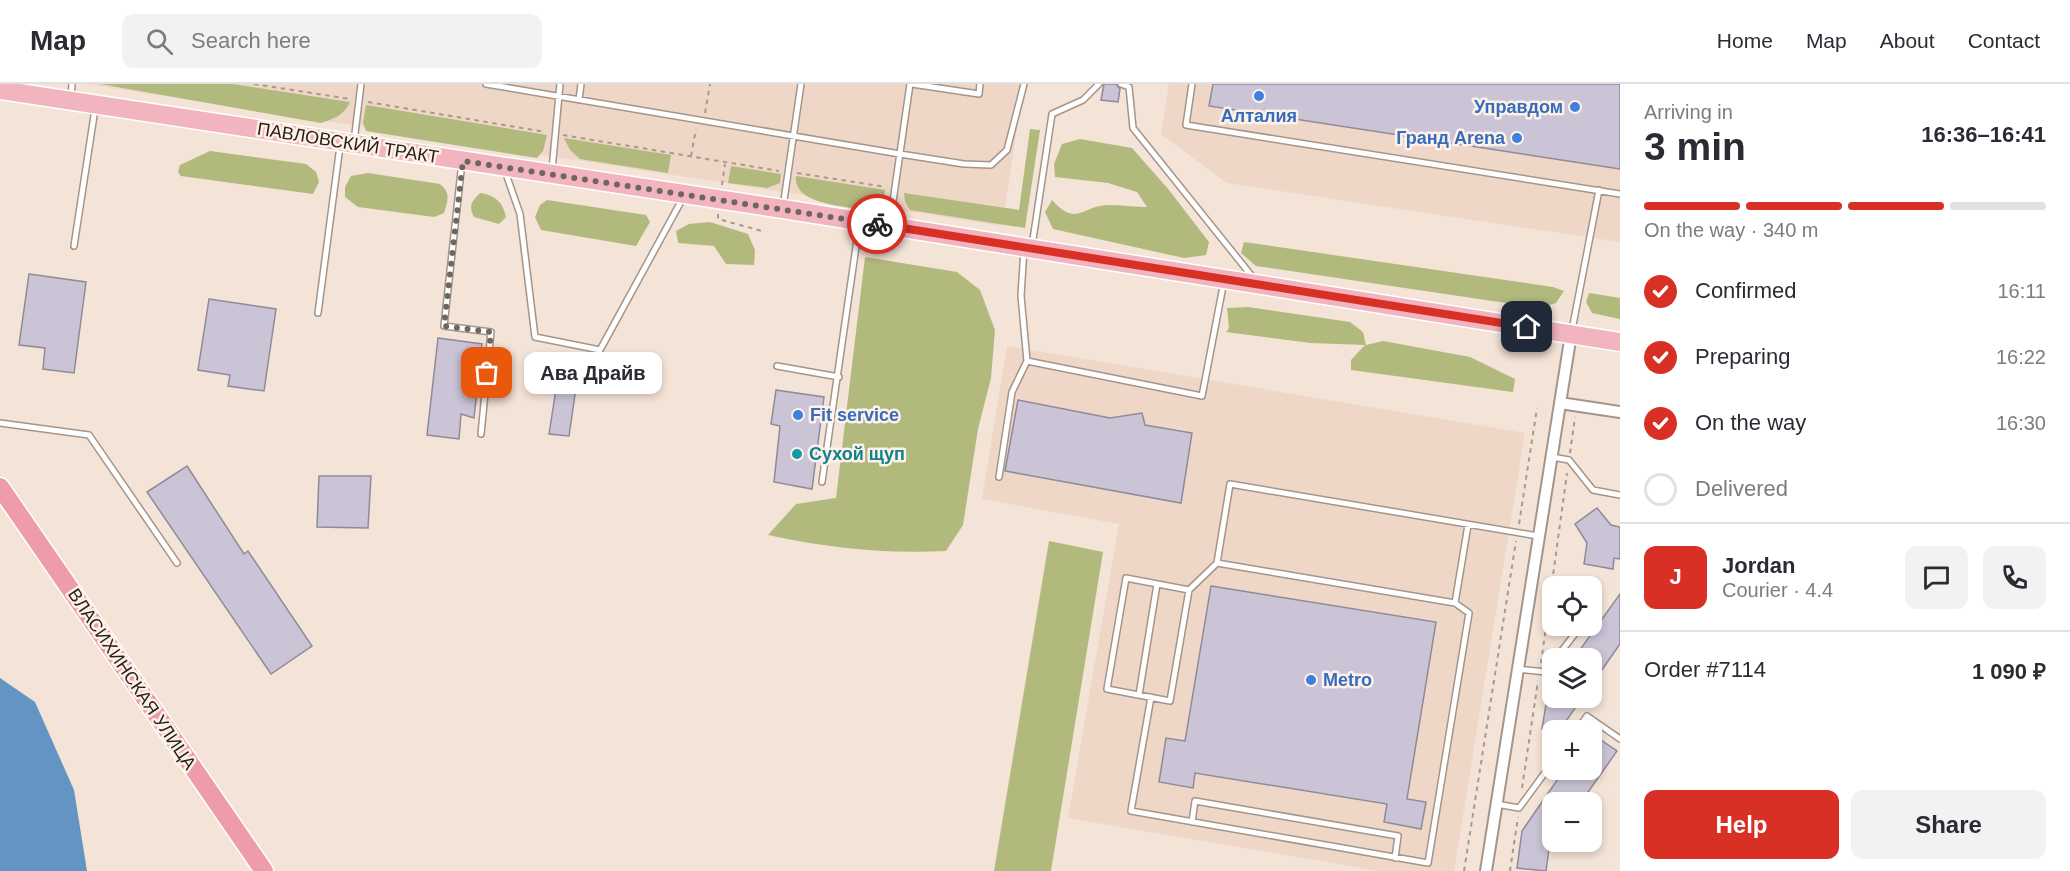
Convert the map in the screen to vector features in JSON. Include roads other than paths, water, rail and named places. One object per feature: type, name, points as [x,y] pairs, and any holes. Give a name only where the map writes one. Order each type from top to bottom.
[{"type":"highway","name":"ВЛАСИХИНСКАЯ УЛИЦА","points":[[0,487],[264,871]]},
{"type":"main road","name":"ПАВЛОВСКИЙ ТРАКТ","points":[[0,90],[71,92],[96,104],[783,209],[1620,342]]},
{"type":"street","points":[[1486,871],[1571,334]]},
{"type":"street","points":[[1560,402],[1620,412]]},
{"type":"lane","points":[[318,313],[347,143],[361,84]]},
{"type":"lane","points":[[486,84],[900,154],[964,164],[991,165],[1007,150],[1024,84]]},
{"type":"lane","points":[[552,174],[560,84]]},
{"type":"lane","points":[[579,100],[581,84]]},
{"type":"lane","points":[[783,209],[801,84]]},
{"type":"lane","points":[[889,226],[911,84],[979,94],[980,84]]},
{"type":"lane","points":[[999,477],[1012,393],[1027,361],[1021,296],[1052,114],[1083,100],[1099,84]]},
{"type":"lane","points":[[1121,84],[1129,87],[1133,128],[1257,284]]},
{"type":"lane","points":[[1192,84],[1186,125],[1620,194]]},
{"type":"lane","points":[[74,246],[96,104]]},
{"type":"lane","points":[[463,161],[444,326],[491,332],[481,434]]},
{"type":"lane","points":[[503,167],[520,214],[535,337],[600,350],[685,195]]},
{"type":"lane","points":[[1571,334],[1599,190]]},
{"type":"lane","points":[[822,482],[860,222]]},
{"type":"lane","points":[[1027,361],[1202,396],[1224,278]]},
{"type":"lane","points":[[777,366],[839,377]]},
{"type":"lane","points":[[0,423],[89,435],[177,562]]},
{"type":"lane","points":[[1551,456],[1569,460],[1593,490],[1620,495]]},
{"type":"lane","points":[[1189,590],[1126,578],[1107,689],[1170,701],[1189,590],[1217,563],[1230,484],[1538,536]]},
{"type":"lane","points":[[1455,603],[1468,525]]},
{"type":"lane","points":[[1151,697],[1131,811],[1428,863],[1469,613],[1455,603],[1217,563]]},
{"type":"lane","points":[[1139,695],[1157,584]]},
{"type":"lane","points":[[1564,648],[1573,636]]},
{"type":"lane","points":[[1517,669],[1542,671]]},
{"type":"lane","points":[[1602,726],[1620,739]]},
{"type":"lane","points":[[1496,804],[1519,808],[1542,777]]},
{"type":"lane","points":[[1192,822],[1195,801],[1398,836],[1395,858]]},
{"type":"water","points":[[0,678],[35,702],[74,790],[87,871],[0,871]]},
{"type":"place","name":"Алталия","points":[[1259,96]]},
{"type":"place","name":"Управдом","points":[[1575,107]]},
{"type":"place","name":"Гранд Arena","points":[[1517,138]]},
{"type":"place","name":"Ава Драйв","points":[[487,373]]},
{"type":"place","name":"Fit service","points":[[798,415]]},
{"type":"place","name":"Сухой щуп","points":[[797,454]]},
{"type":"place","name":"Metro","points":[[1311,680]]}]
